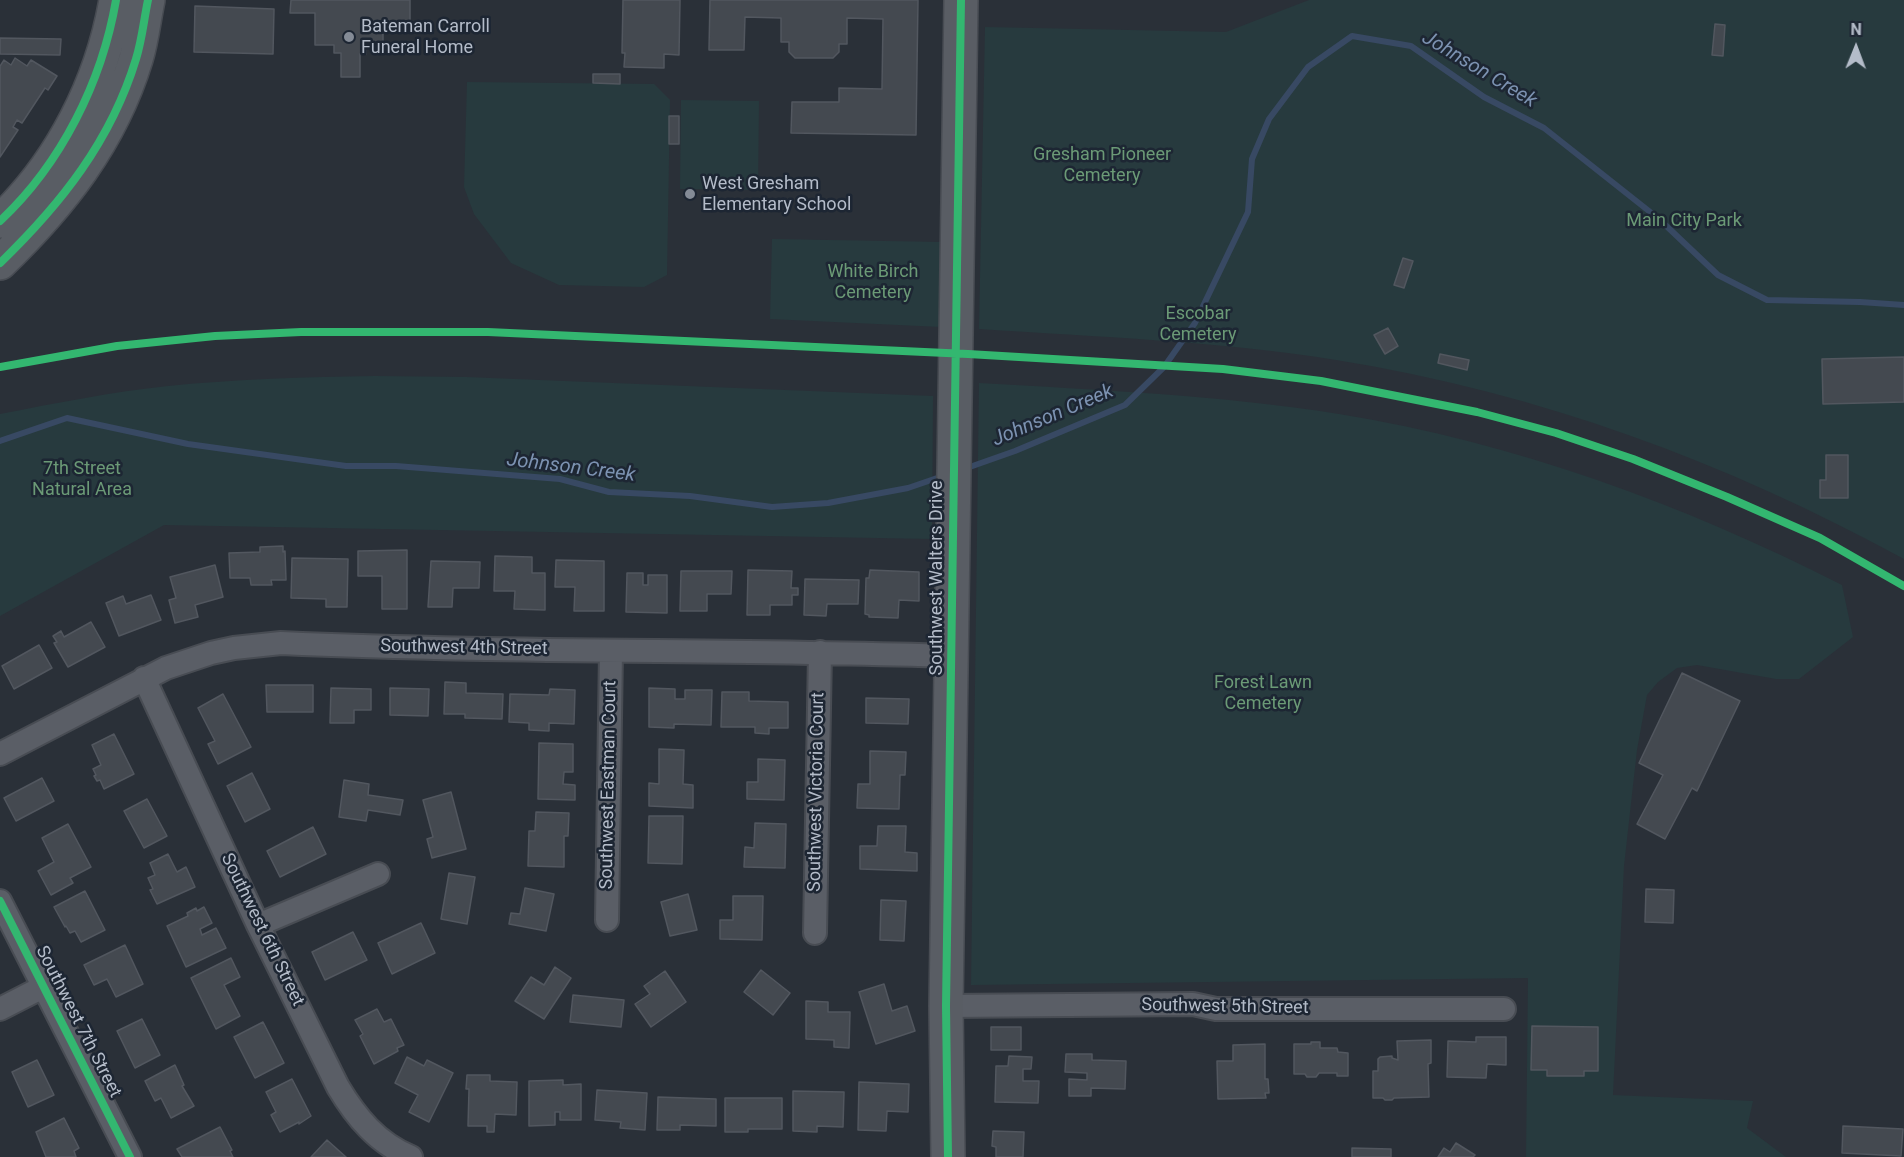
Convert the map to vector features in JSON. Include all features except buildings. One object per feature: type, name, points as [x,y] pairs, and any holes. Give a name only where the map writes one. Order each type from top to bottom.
[{"type":"street","points":[[0,221],[46,169],[81,110],[102,59],[116,0]]},
{"type":"street","points":[[0,263],[62,198],[102,139],[136,59],[148,0]]},
{"type":"street","name":"Southwest Walters Drive","points":[[948,1157],[946,1006],[961,0]]},
{"type":"street","name":"Southwest 4th Street","points":[[0,754],[166,668],[234,648],[282,643],[952,656]]},
{"type":"street","name":"Southwest Eastman Court","points":[[607,920],[611,651]]},
{"type":"street","name":"Southwest Victoria Court","points":[[815,933],[820,652]]},
{"type":"street","name":"Southwest 6th Street","points":[[144,678],[258,925],[338,1087],[365,1126],[382,1142],[411,1157]]},
{"type":"street","points":[[258,925],[378,874]]},
{"type":"street","name":"Southwest 7th Street","points":[[0,901],[130,1157]]},
{"type":"street","points":[[0,1009],[43,987]]},
{"type":"street","name":"Southwest 5th Street","points":[[946,1006],[1193,1004],[1216,1009],[1503,1009]]},
{"type":"green space","name":"Main City Park","points":[[1309,0],[1904,0],[1904,559],[1768,491],[1699,462],[1629,435],[1486,391],[1336,360],[1247,348],[979,329],[985,27],[1226,32]]},
{"type":"green space","points":[[467,82],[654,84],[670,100],[667,275],[644,287],[559,285],[511,263],[474,214],[464,187]]},
{"type":"green space","points":[[681,100],[759,101],[758,190],[680,189]]},
{"type":"green space","name":"White Birch Cemetery","points":[[772,239],[943,242],[941,327],[770,319]]},
{"type":"green space","name":"7th Street Natural Area","points":[[375,376],[466,377],[933,396],[932,539],[164,525],[0,616],[0,414],[168,386],[272,379]]},
{"type":"green space","name":"Forest Lawn Cemetery","points":[[979,383],[1249,402],[1339,414],[1405,426],[1534,459],[1597,480],[1721,528],[1842,585],[1853,637],[1799,679],[1776,679],[1697,665],[1677,668],[1658,682],[1647,695],[1637,750],[1624,866],[1613,1095],[1753,1101],[1747,1128],[1786,1157],[1526,1157],[1528,978],[971,985]]},
{"type":"waterway","name":"Johnson Creek","points":[[964,469],[1015,451],[1125,405],[1164,367],[1195,323],[1248,212],[1252,159],[1269,119],[1308,67],[1352,36],[1411,46],[1484,97],[1544,128],[1659,219],[1718,275],[1767,300],[1904,305]]},
{"type":"waterway","name":"Johnson Creek","points":[[0,441],[67,418],[188,444],[346,466],[396,466],[560,479],[609,492],[690,496],[772,507],[828,503],[908,488],[943,476]]},
{"type":"cycle path","points":[[0,221],[42,174],[76,120],[101,61],[116,0]]},
{"type":"cycle path","points":[[0,263],[63,194],[82,170],[98,144],[113,117],[136,59],[148,0]]},
{"type":"cycle path","points":[[948,1157],[946,1006],[961,0]]},
{"type":"cycle path","points":[[0,367],[117,346],[215,336],[301,332],[488,332],[968,354],[1223,369],[1321,381],[1477,412],[1556,433],[1633,459],[1727,497],[1820,538],[1904,586]]},
{"type":"cycle path","points":[[0,901],[130,1157]]},
{"type":"place","name":"Bateman Carroll Funeral Home","points":[[349,37]]},
{"type":"place","name":"West Gresham Elementary School","points":[[690,194]]},
{"type":"park label","name":"Gresham Pioneer Cemetery","points":[[1102,165]]},
{"type":"park label","name":"Escobar Cemetery","points":[[1198,324]]}]
